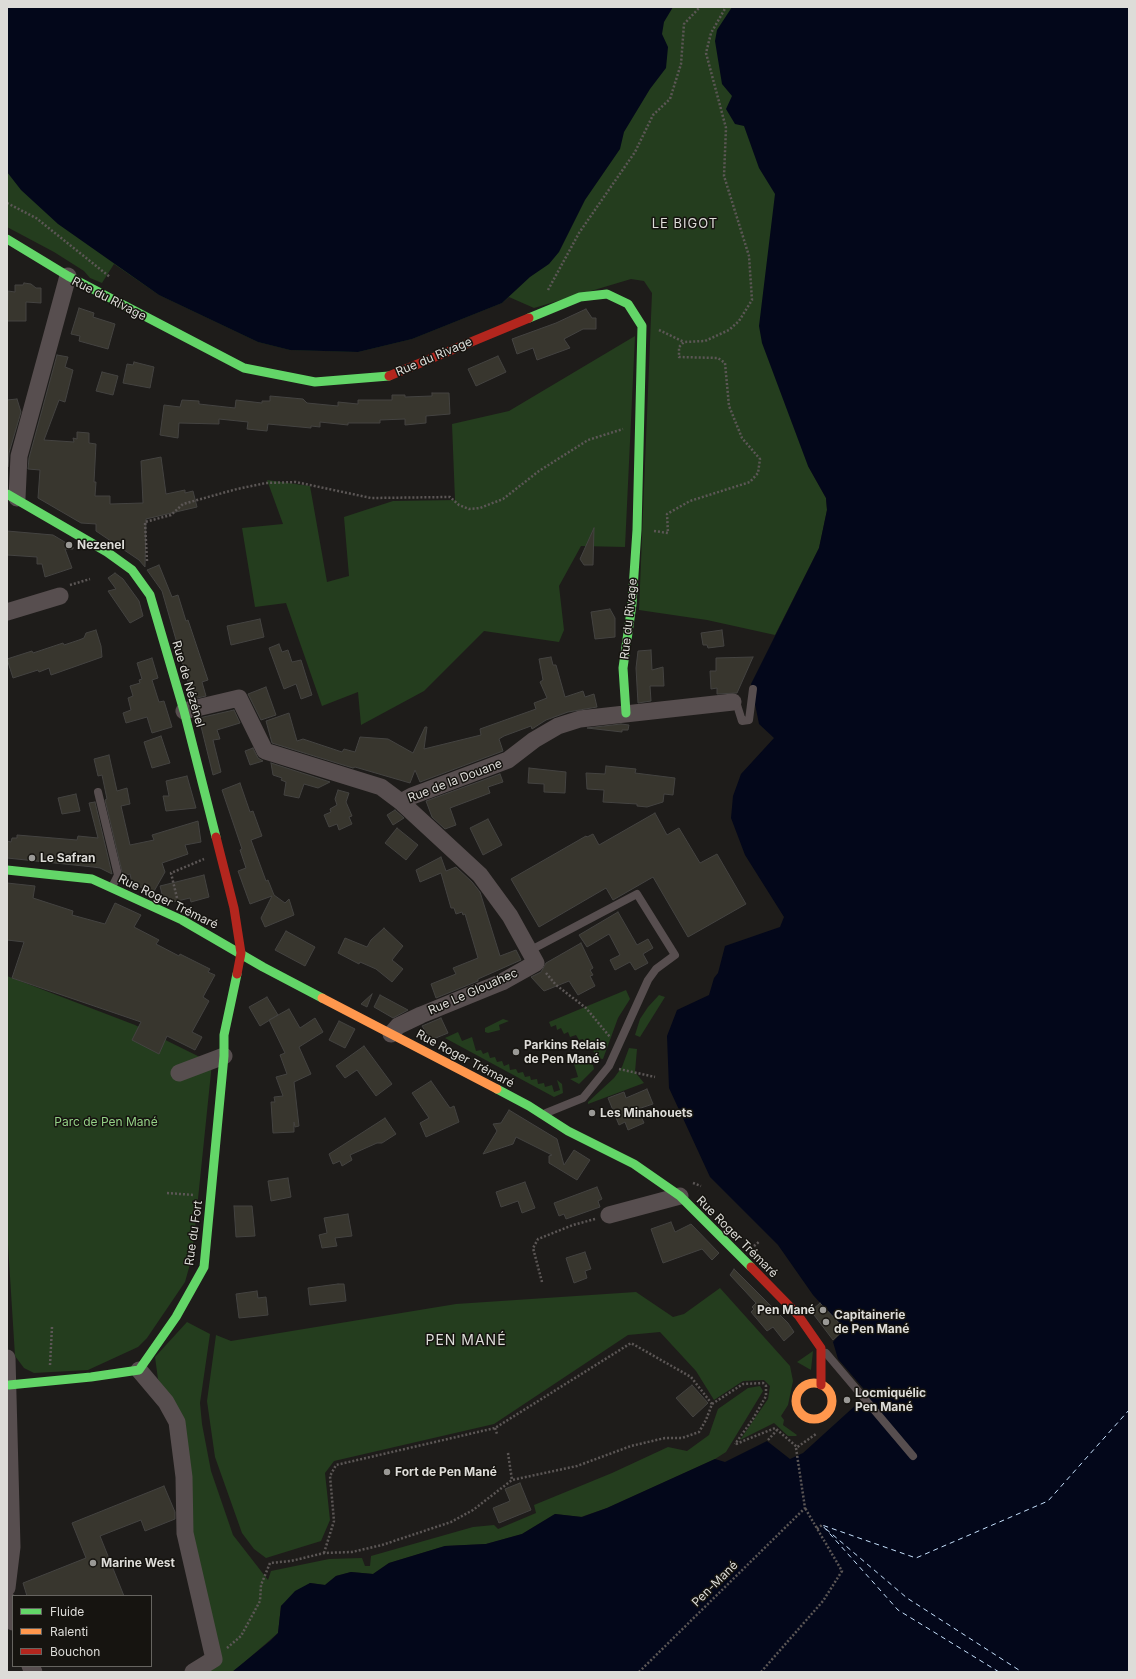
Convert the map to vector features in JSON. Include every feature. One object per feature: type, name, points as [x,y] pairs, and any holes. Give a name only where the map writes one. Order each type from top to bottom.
[{"type":"street","points":[[7,239],[68,276]]},
{"type":"street","name":"Rue du Rivage","points":[[12,496],[18,456],[68,276],[244,368],[316,382],[389,376],[580,297],[608,294],[628,304],[642,326],[636,530],[632,604],[623,668],[626,713]]},
{"type":"street","name":"Rue de Nézénel","points":[[12,496],[107,552],[132,570],[150,595],[184,711],[234,908],[241,953]]},
{"type":"street","points":[[7,612],[60,596]]},
{"type":"street","name":"Rue de la Douane","points":[[184,711],[239,698],[265,751],[381,787],[401,802],[412,796],[508,760],[534,740],[558,726],[580,719],[734,702]]},
{"type":"street","points":[[401,802],[480,875],[510,916],[533,957]]},
{"type":"street","name":"Rue Roger Trémaré","points":[[7,870],[92,879],[182,920],[269,970],[543,1114],[568,1131],[634,1164],[680,1196],[798,1315],[821,1348]]},
{"type":"street","name":"Rue du Fort","points":[[139,1370],[176,1317],[204,1267],[224,1056],[224,1035],[241,953]]},
{"type":"street","name":"Rue Le Glouahec","points":[[391,1034],[398,1026],[421,1015],[502,982],[533,957]]},
{"type":"street","points":[[179,1073],[224,1056]]},
{"type":"street","points":[[609,1215],[680,1196]]},
{"type":"street","points":[[821,1348],[821,1385]]},
{"type":"street","points":[[7,1358],[9,1385],[12,1547],[7,1588]]},
{"type":"street","points":[[9,1385],[139,1370],[166,1402],[177,1422],[184,1477],[185,1533],[214,1659],[194,1672]]},
{"type":"street","points":[[7,1600],[12,1618]]},
{"type":"lane","points":[[734,702],[742,721],[749,720],[753,689]]},
{"type":"lane","points":[[98,792],[118,876],[112,888]]},
{"type":"lane","points":[[533,957],[637,894],[675,955],[656,969],[648,980],[608,1066],[583,1098],[543,1114]]},
{"type":"lane","points":[[821,1348],[913,1456]]},
{"type":"path","points":[[535,315],[579,233],[635,152],[653,115],[670,99],[681,64],[684,24],[700,7]]},
{"type":"path","points":[[642,331],[658,330],[684,342],[705,341],[730,330],[739,321],[752,300],[749,256],[724,176],[726,128],[706,53],[711,33],[726,7]]},
{"type":"path","points":[[7,203],[36,218],[105,271],[116,282]]},
{"type":"path","points":[[636,530],[668,533],[667,514],[690,500],[750,482],[758,473],[760,459],[742,438],[729,406],[725,363],[718,358],[679,357],[679,347],[684,342]]},
{"type":"path","points":[[138,578],[147,565],[148,539],[145,522],[170,515],[183,504],[266,482],[296,482],[371,498],[450,497],[459,505],[469,509],[480,508],[503,499],[539,471],[588,440],[618,429],[639,427]]},
{"type":"path","points":[[182,920],[171,873],[219,852]]},
{"type":"path","points":[[533,957],[556,985],[586,1008],[618,1047]]},
{"type":"path","points":[[608,1066],[655,1078]]},
{"type":"path","points":[[168,1193],[210,1195]]},
{"type":"path","points":[[542,1282],[533,1248],[538,1239],[573,1225],[609,1215]]},
{"type":"path","points":[[49,1381],[52,1327]]},
{"type":"path","points":[[324,1553],[334,1521],[330,1476],[336,1465],[495,1428],[631,1342],[692,1377],[712,1404]]},
{"type":"path","points":[[214,1659],[241,1636],[260,1601],[261,1585],[270,1563],[291,1562],[324,1553],[352,1552],[382,1545],[451,1522],[473,1510],[512,1480],[577,1466],[631,1446],[665,1438],[682,1438],[699,1432],[706,1420],[712,1404],[743,1384],[763,1383],[766,1386],[766,1396],[754,1418],[735,1444],[775,1428],[797,1448],[805,1508],[842,1571],[823,1601],[760,1672]]},
{"type":"path","points":[[495,1428],[497,1434]]},
{"type":"path","points":[[768,1440],[777,1430]]},
{"type":"path","points":[[797,1448],[816,1434]]},
{"type":"path","points":[[508,1453],[512,1480]]},
{"type":"path","name":"Pen-Mané","points":[[639,1672],[805,1508]]},
{"type":"path","points":[[817,1528],[822,1525]]},
{"type":"green space","points":[[7,7],[874,7],[808,466],[826,498],[827,510],[819,548],[775,635],[707,620],[639,610],[652,293],[644,281],[631,279],[534,308],[509,297],[502,303],[412,339],[358,352],[290,350],[258,342],[159,295],[114,264],[102,283],[90,278],[84,271],[54,252],[7,227]]},
{"type":"green space","points":[[635,336],[625,547],[581,546],[559,586],[564,630],[559,642],[484,631],[424,691],[361,725],[358,692],[322,706],[286,603],[255,607],[242,528],[283,524],[267,480],[310,486],[327,582],[349,576],[344,517],[393,501],[455,500],[452,424],[509,411]]},
{"type":"green space","name":"Parc de Pen Mané","points":[[7,976],[135,1025],[212,1063],[192,1257],[185,1282],[147,1338],[138,1347],[88,1370],[34,1373],[24,1368],[15,1356],[7,1229]]},
{"type":"green space","points":[[626,990],[630,999],[618,1018],[603,1059],[596,1058],[590,1041],[585,1044],[583,1039],[579,1040],[576,1035],[570,1037],[568,1032],[564,1034],[561,1028],[557,1030],[556,1025],[551,1027],[549,1022]]},
{"type":"green space","points":[[659,995],[665,997],[640,1037],[635,1035],[640,1019]]},
{"type":"green space","points":[[503,1019],[509,1021],[499,1025],[500,1030],[488,1033],[485,1032],[485,1028]]},
{"type":"green space","points":[[458,1032],[462,1041],[472,1037],[476,1051],[481,1050],[483,1054],[488,1052],[490,1058],[495,1057],[497,1062],[502,1061],[504,1066],[509,1064],[510,1070],[516,1069],[518,1073],[523,1072],[525,1077],[530,1076],[531,1080],[537,1079],[538,1084],[544,1083],[545,1087],[552,1085],[554,1092],[560,1090],[557,1080],[562,1084],[563,1093],[554,1097],[445,1038]]},
{"type":"green space","points":[[629,1048],[637,1049],[635,1072],[644,1083],[588,1104],[588,1102],[614,1078],[622,1067]]},
{"type":"green space","points":[[585,1061],[593,1065],[594,1069],[579,1084],[570,1079],[578,1077],[574,1064]]},
{"type":"green space","points":[[720,1288],[790,1366],[793,1381],[788,1405],[781,1416],[784,1420],[783,1425],[797,1435],[796,1436],[788,1436],[774,1423],[740,1440],[768,1399],[770,1386],[764,1380],[743,1381],[714,1400],[696,1371],[660,1332],[628,1335],[494,1424],[334,1461],[325,1473],[330,1520],[321,1541],[266,1558],[254,1549],[242,1533],[215,1457],[207,1401],[216,1335],[231,1341],[456,1304],[636,1292],[673,1317],[684,1314]]},
{"type":"green space","points":[[187,1322],[210,1334],[200,1403],[202,1424],[211,1471],[233,1535],[268,1580],[271,1571],[329,1559],[362,1558],[365,1566],[370,1566],[371,1556],[473,1527],[494,1525],[498,1529],[536,1513],[534,1505],[612,1473],[668,1447],[687,1451],[709,1435],[718,1409],[748,1388],[760,1386],[763,1391],[726,1452],[715,1459],[607,1508],[581,1517],[555,1514],[522,1534],[486,1544],[445,1546],[389,1563],[373,1574],[351,1572],[336,1576],[325,1585],[310,1583],[281,1606],[278,1633],[240,1666],[232,1672],[201,1672],[221,1659],[187,1524],[184,1422],[158,1379],[155,1357]]},
{"type":"green space","points":[[813,1351],[811,1370],[797,1362]]},
{"type":"water","points":[[7,7],[673,7],[664,22],[662,34],[668,47],[666,68],[650,89],[624,132],[620,149],[585,200],[559,252],[549,264],[530,277],[502,303],[412,339],[358,352],[290,350],[258,342],[159,295],[58,224],[21,190],[7,172]]},
{"type":"water","points":[[732,7],[1129,7],[1129,1672],[232,1672],[278,1633],[281,1606],[295,1591],[310,1583],[325,1585],[336,1576],[351,1572],[373,1574],[389,1563],[445,1546],[486,1544],[522,1534],[555,1514],[582,1517],[607,1508],[715,1459],[725,1462],[767,1441],[790,1459],[803,1453],[868,1394],[838,1359],[833,1342],[844,1329],[813,1295],[778,1245],[710,1177],[669,1088],[667,1036],[677,1010],[709,995],[714,978],[718,973],[725,946],[780,927],[784,917],[745,855],[731,818],[733,796],[741,774],[774,738],[759,724],[751,684],[819,548],[827,510],[826,498],[808,466],[762,343],[759,326],[775,194],[759,168],[744,126],[735,124],[726,109],[732,96],[722,84],[715,41],[717,30]]},
{"type":"building","points":[[24,283],[31,284],[36,288],[41,288],[41,303],[26,302],[26,321],[7,321],[8,291],[15,292],[15,285],[23,285]]},
{"type":"building","points":[[79,308],[94,313],[93,317],[115,324],[108,349],[79,341],[80,336],[71,334]]},
{"type":"building","points":[[586,309],[592,318],[596,318],[596,329],[583,329],[564,339],[570,348],[537,360],[533,348],[517,354],[512,339],[556,323]]},
{"type":"building","points":[[57,355],[68,357],[65,367],[73,370],[65,402],[59,400],[44,440],[74,442],[73,438],[77,439],[77,432],[89,433],[89,443],[96,444],[94,482],[96,482],[95,496],[110,496],[110,504],[143,503],[141,461],[161,457],[166,494],[185,490],[185,493],[193,491],[197,507],[146,519],[145,567],[139,560],[96,531],[96,524],[81,523],[38,498],[40,470],[28,469],[29,458]]},
{"type":"building","points":[[498,356],[506,372],[476,386],[468,369]]},
{"type":"building","points":[[134,362],[154,367],[150,388],[123,383],[127,364],[133,365]]},
{"type":"building","points":[[102,372],[118,376],[113,395],[96,391]]},
{"type":"building","points":[[432,393],[449,393],[450,414],[426,416],[426,423],[405,425],[405,419],[380,420],[380,423],[348,423],[348,425],[320,422],[320,427],[311,426],[311,428],[268,424],[267,431],[247,429],[248,422],[219,419],[219,424],[179,423],[178,438],[160,435],[164,405],[180,407],[182,400],[199,401],[199,404],[235,408],[236,400],[262,403],[262,401],[270,401],[270,396],[303,399],[307,403],[338,406],[338,402],[358,404],[358,400],[392,400],[392,395],[405,395],[405,397],[432,396]]},
{"type":"building","points":[[17,399],[21,412],[9,453],[7,467],[7,400]]},
{"type":"building","points":[[594,528],[593,565],[584,565],[580,559]]},
{"type":"building","points":[[7,531],[53,535],[73,547],[73,549],[65,549],[72,568],[45,577],[42,564],[37,564],[37,557],[7,555]]},
{"type":"building","points":[[159,565],[172,597],[178,595],[186,621],[188,620],[208,680],[202,682],[206,696],[193,699],[162,591],[147,570]]},
{"type":"building","points":[[115,573],[123,579],[139,601],[143,616],[130,623],[108,591],[116,589],[108,578]]},
{"type":"building","points":[[610,609],[615,618],[615,637],[595,639],[591,612]]},
{"type":"building","points":[[260,619],[264,637],[231,645],[227,626]]},
{"type":"building","points":[[96,630],[101,646],[102,657],[51,675],[49,668],[13,678],[7,659],[32,651],[33,653],[63,643],[64,645],[84,638],[86,633]]},
{"type":"building","points":[[722,630],[724,646],[708,648],[707,645],[703,645],[701,633]]},
{"type":"building","points":[[279,644],[282,652],[288,650],[292,662],[301,660],[312,695],[301,699],[296,684],[284,689],[269,648]]},
{"type":"building","points":[[651,650],[652,670],[663,667],[664,686],[650,686],[651,701],[638,703],[636,668],[638,651]]},
{"type":"building","points":[[551,657],[553,665],[556,665],[565,697],[583,691],[585,697],[594,694],[597,707],[568,712],[546,720],[532,729],[531,726],[504,736],[499,739],[503,751],[420,782],[415,770],[410,783],[355,767],[353,768],[272,743],[266,721],[289,713],[297,741],[303,739],[342,752],[344,749],[355,752],[360,737],[388,739],[413,753],[425,727],[427,727],[424,749],[481,735],[480,729],[536,709],[534,703],[547,698],[540,682],[543,680],[539,659]]},
{"type":"building","points":[[753,657],[737,693],[717,694],[717,688],[711,689],[710,671],[716,671],[716,658]]},
{"type":"building","points":[[152,658],[158,678],[152,680],[159,702],[164,701],[172,727],[152,733],[147,717],[126,723],[123,713],[131,710],[128,698],[133,696],[130,686],[140,683],[139,680],[142,679],[137,663]]},
{"type":"building","points":[[266,687],[276,715],[261,720],[248,694]]},
{"type":"building","points":[[234,710],[240,723],[217,730],[220,739],[213,740],[221,772],[213,775],[199,718]]},
{"type":"building","points":[[621,724],[629,725],[628,730],[622,730],[622,732],[587,728]]},
{"type":"building","points":[[161,736],[170,763],[152,768],[144,742]]},
{"type":"building","points":[[253,748],[258,758],[263,761],[250,765],[245,751]]},
{"type":"building","points":[[109,755],[117,791],[127,788],[130,804],[121,806],[130,845],[154,840],[152,835],[198,821],[201,842],[185,845],[188,854],[162,863],[165,872],[153,893],[132,883],[130,874],[123,876],[105,800],[107,799],[102,775],[98,776],[94,759]]},
{"type":"building","points":[[271,763],[330,782],[318,788],[304,784],[299,798],[284,795],[286,782],[281,780],[282,778],[273,775]]},
{"type":"building","points":[[606,766],[636,769],[635,773],[675,778],[673,795],[664,794],[663,802],[647,807],[637,806],[637,804],[603,802],[604,790],[587,789],[586,773],[605,774]]},
{"type":"building","points":[[529,768],[566,772],[565,793],[544,792],[544,784],[528,783]]},
{"type":"building","points":[[500,774],[503,782],[488,787],[490,793],[450,808],[456,825],[445,829],[432,817],[426,801]]},
{"type":"building","points":[[187,776],[196,808],[166,811],[163,796],[169,796],[166,781]]},
{"type":"building","points":[[240,783],[250,812],[253,811],[262,836],[251,840],[266,881],[268,880],[274,895],[285,903],[289,899],[294,915],[265,927],[261,918],[272,896],[250,904],[238,871],[246,868],[240,850],[242,849],[222,790]]},
{"type":"building","points":[[338,790],[349,793],[346,802],[352,816],[349,817],[352,824],[339,830],[337,824],[329,827],[324,815],[331,812],[330,809],[337,805],[335,799]]},
{"type":"building","points":[[76,794],[80,811],[62,814],[58,798]]},
{"type":"building","points":[[95,802],[112,874],[100,868],[7,858],[7,841],[11,842],[12,838],[17,838],[17,835],[77,840],[78,836],[98,838],[89,803]]},
{"type":"building","points":[[395,810],[404,818],[393,825],[387,815]]},
{"type":"building","points":[[655,813],[667,835],[679,828],[700,863],[717,854],[746,904],[688,937],[653,877],[613,900],[606,888],[539,927],[511,879],[586,836],[587,837],[593,834],[599,845]]},
{"type":"building","points":[[488,819],[502,845],[483,855],[470,828]]},
{"type":"building","points":[[397,828],[418,845],[406,860],[385,843]]},
{"type":"building","points":[[441,857],[446,871],[456,867],[480,892],[500,956],[516,950],[521,960],[478,979],[478,981],[436,998],[431,984],[456,974],[453,968],[478,958],[465,914],[463,915],[462,912],[456,914],[454,908],[451,908],[441,873],[420,882],[416,870]]},
{"type":"building","points":[[204,875],[209,897],[191,902],[190,898],[173,902],[163,898],[160,886]]},
{"type":"building","points":[[7,883],[35,886],[33,898],[73,911],[72,915],[105,924],[115,903],[141,915],[134,927],[159,940],[156,944],[179,956],[180,954],[210,969],[208,972],[215,975],[203,997],[209,1001],[192,1032],[202,1037],[195,1050],[167,1036],[159,1054],[132,1040],[141,1022],[12,978],[24,942],[7,940]]},
{"type":"building","points":[[618,912],[637,945],[648,939],[653,948],[643,954],[648,963],[635,970],[630,962],[615,970],[610,960],[620,955],[609,934],[587,947],[579,935]]},
{"type":"building","points":[[384,928],[403,946],[392,960],[403,969],[392,982],[376,969],[360,962],[359,964],[338,953],[345,938],[367,947],[371,940]]},
{"type":"building","points":[[286,931],[315,947],[305,966],[275,950]]},
{"type":"building","points":[[581,943],[593,968],[590,970],[593,975],[590,976],[595,986],[578,995],[569,981],[544,991],[531,977],[541,972],[546,963]]},
{"type":"building","points":[[372,994],[367,1007],[361,1004]]},
{"type":"building","points":[[380,995],[408,1010],[393,1018],[374,1007]]},
{"type":"building","points":[[267,997],[278,1015],[260,1026],[249,1007]]},
{"type":"building","points":[[289,1009],[300,1028],[315,1018],[323,1032],[299,1047],[311,1074],[294,1082],[299,1126],[295,1127],[294,1122],[294,1132],[273,1133],[271,1102],[275,1102],[274,1097],[283,1096],[276,1077],[287,1074],[280,1055],[285,1053],[269,1020]]},
{"type":"building","points":[[441,1018],[448,1033],[431,1040],[422,1026]]},
{"type":"building","points":[[339,1021],[355,1029],[345,1048],[329,1040]]},
{"type":"building","points":[[364,1046],[392,1084],[376,1096],[357,1070],[345,1078],[336,1066]]},
{"type":"building","points":[[431,1081],[450,1108],[454,1106],[459,1122],[426,1137],[420,1123],[429,1118],[412,1093]]},
{"type":"building","points":[[647,1089],[653,1104],[638,1109],[644,1123],[628,1130],[625,1122],[619,1125],[608,1098],[624,1092],[626,1098]]},
{"type":"building","points":[[509,1110],[557,1139],[564,1165],[574,1150],[590,1160],[577,1180],[549,1163],[549,1156],[552,1155],[516,1137],[513,1144],[483,1154],[497,1131],[493,1124],[501,1123]]},
{"type":"building","points":[[385,1118],[396,1134],[382,1143],[377,1143],[350,1155],[352,1160],[342,1166],[340,1161],[333,1164],[329,1154]]},
{"type":"building","points":[[288,1178],[291,1197],[271,1201],[268,1181]]},
{"type":"building","points":[[525,1182],[535,1208],[522,1213],[518,1201],[501,1207],[496,1192]]},
{"type":"building","points":[[597,1187],[602,1199],[598,1201],[600,1207],[566,1219],[564,1214],[559,1216],[554,1203]]},
{"type":"building","points":[[234,1206],[252,1206],[255,1236],[236,1237]]},
{"type":"building","points":[[348,1214],[352,1236],[335,1238],[337,1246],[322,1248],[319,1235],[327,1233],[324,1218]]},
{"type":"building","points":[[671,1222],[675,1232],[691,1224],[719,1253],[712,1260],[702,1249],[663,1263],[651,1229]]},
{"type":"building","points":[[585,1252],[591,1269],[585,1271],[587,1278],[574,1283],[566,1258]]},
{"type":"building","points":[[734,1269],[788,1323],[794,1332],[784,1341],[773,1327],[767,1331],[751,1312],[754,1309],[752,1307],[756,1303],[730,1275]]},
{"type":"building","points":[[344,1284],[346,1301],[310,1305],[308,1288]]},
{"type":"building","points":[[257,1291],[258,1298],[266,1297],[268,1315],[239,1318],[236,1294]]},
{"type":"building","name":"Capitainerie de Pen Mané","points":[[820,1303],[845,1329],[833,1340],[811,1311]]},
{"type":"building","points":[[692,1385],[708,1403],[693,1417],[676,1398]]},
{"type":"building","points":[[520,1483],[531,1510],[499,1523],[493,1508],[510,1501],[505,1489]]},
{"type":"building","points":[[164,1486],[175,1512],[175,1519],[145,1531],[141,1520],[100,1536],[124,1595],[27,1595],[23,1583],[86,1558],[72,1523]]},
{"type":"ferry route","points":[[999,1672],[898,1610],[822,1525],[916,1558],[1048,1501],[1129,1410]]},
{"type":"ferry route","points":[[826,1529],[907,1598],[1022,1672]]},
{"type":"traffic: fast","points":[[7,239],[68,276],[244,368],[315,382],[389,376]]},
{"type":"traffic: fast","points":[[529,318],[580,297],[607,294],[628,304],[642,326],[637,530],[632,604],[623,668],[626,713]]},
{"type":"traffic: fast","points":[[7,494],[107,552],[132,570],[150,595],[184,711],[216,837]]},
{"type":"traffic: fast","points":[[7,870],[92,879],[182,920],[263,967],[322,998]]},
{"type":"traffic: fast","points":[[9,1385],[91,1377],[139,1370],[176,1317],[204,1267],[224,1056],[224,1035],[237,974]]},
{"type":"traffic: fast","points":[[497,1089],[529,1106],[568,1131],[634,1164],[680,1196],[751,1267]]},
{"type":"traffic: slow","points":[[322,998],[497,1089]]},
{"type":"traffic: slow","points":[[814,1383],[824,1386],[829,1391],[832,1401],[829,1411],[824,1416],[814,1419],[804,1416],[799,1411],[796,1401],[799,1391],[804,1386],[814,1383]]},
{"type":"traffic: jam","points":[[389,376],[529,318]]},
{"type":"traffic: jam","points":[[216,837],[234,908],[241,953],[237,974]]},
{"type":"traffic: jam","points":[[751,1267],[798,1315],[821,1348],[821,1385]]},
{"type":"place","name":"Nezenel","points":[[69,545]]},
{"type":"place","name":"Le Safran","points":[[32,858]]},
{"type":"place","name":"Parkins Relais de Pen Mané","points":[[516,1052]]},
{"type":"place","name":"Les Minahouets","points":[[592,1113]]},
{"type":"place","name":"Pen Mané","points":[[823,1310]]},
{"type":"place","name":"Capitainerie de Pen Mané","points":[[826,1322]]},
{"type":"place","name":"Locmiquélic Pen Mané","points":[[847,1400]]},
{"type":"place","name":"Fort de Pen Mané","points":[[387,1472]]},
{"type":"place","name":"Marine West","points":[[93,1563]]},
{"type":"district","name":"LE BIGOT","points":[[685,224]]},
{"type":"district","name":"PEN MANÉ","points":[[466,1341]]}]
